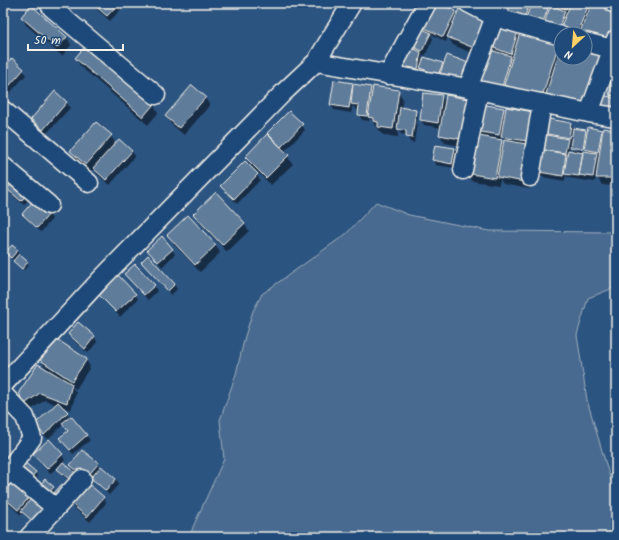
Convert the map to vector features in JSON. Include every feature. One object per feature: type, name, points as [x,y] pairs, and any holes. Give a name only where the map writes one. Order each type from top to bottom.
[{"type":"street","points":[[49,3],[52,8],[156,95]]},
{"type":"street","points":[[3,385],[100,280],[284,92],[316,62],[352,3]]},
{"type":"street","points":[[388,75],[427,3]]},
{"type":"street","points":[[468,3],[498,10],[553,33]]},
{"type":"street","points":[[463,170],[473,90],[498,10]]},
{"type":"street","points":[[588,114],[615,46],[593,43]]},
{"type":"street","points":[[316,62],[473,90],[588,114],[616,117]]},
{"type":"street","points":[[530,177],[542,104]]},
{"type":"street","points":[[3,110],[89,183]]},
{"type":"street","points":[[3,166],[49,205]]},
{"type":"street","points":[[3,394],[25,417],[32,438],[6,474],[56,508]]},
{"type":"street","points":[[29,537],[82,479]]},
{"type":"shaded area","points":[[376,202],[409,215],[489,231],[616,232],[616,287],[588,298],[577,335],[587,400],[616,498],[616,537],[190,537],[193,527],[224,459],[220,420],[236,374],[245,336],[253,311],[262,294],[346,234]]},
{"type":"building","points":[[92,3],[119,3],[107,16]]},
{"type":"building","points":[[432,3],[440,3],[456,11],[443,37],[421,26]]},
{"type":"building","points":[[505,3],[530,3],[523,21],[500,17]]},
{"type":"building","points":[[532,3],[548,9],[540,29],[524,22]]},
{"type":"building","points":[[552,3],[569,3],[566,9]]},
{"type":"building","points":[[571,3],[589,4],[580,26],[561,26]]},
{"type":"building","points":[[592,3],[600,3],[616,10],[616,27],[608,47],[593,39],[593,26],[582,26]]},
{"type":"building","points":[[461,4],[488,15],[474,48],[447,37]]},
{"type":"building","points":[[31,5],[67,37],[57,48],[21,17]]},
{"type":"building","points":[[551,5],[565,11],[559,26],[553,26],[553,30],[543,26]]},
{"type":"building","points":[[498,25],[518,31],[511,54],[491,47]]},
{"type":"building","points":[[419,27],[431,33],[422,51],[410,45]]},
{"type":"building","points":[[521,29],[553,38],[553,62],[542,97],[504,85]]},
{"type":"building","points":[[86,45],[154,104],[143,117],[75,58]]},
{"type":"building","points":[[408,46],[421,52],[418,69],[408,67],[407,70],[395,68]]},
{"type":"building","points":[[487,49],[511,56],[502,87],[478,80]]},
{"type":"building","points":[[593,49],[605,53],[588,107],[546,94],[555,66],[593,66]]},
{"type":"building","points":[[447,55],[469,63],[463,81],[439,76]]},
{"type":"building","points":[[424,57],[443,63],[438,75],[420,68]]},
{"type":"building","points":[[12,58],[24,69],[3,93],[3,68]]},
{"type":"building","points":[[614,72],[616,73],[616,96],[609,95]]},
{"type":"building","points":[[334,80],[353,83],[349,108],[330,105]]},
{"type":"building","points":[[353,84],[371,87],[367,116],[358,115],[359,105],[351,104]]},
{"type":"building","points":[[192,85],[206,97],[179,128],[165,116]]},
{"type":"building","points":[[373,86],[399,90],[393,129],[378,127],[378,122],[373,121],[373,118],[368,117]]},
{"type":"building","points":[[55,91],[67,102],[43,130],[31,119]]},
{"type":"building","points":[[423,93],[442,95],[438,123],[420,120]]},
{"type":"building","points":[[446,95],[473,100],[466,140],[439,135]]},
{"type":"building","points":[[601,95],[616,98],[616,112],[599,109]]},
{"type":"building","points":[[480,104],[504,108],[499,135],[475,131]]},
{"type":"building","points":[[400,107],[416,110],[412,138],[406,137],[406,131],[397,129]]},
{"type":"building","points":[[506,107],[539,113],[534,142],[501,137]]},
{"type":"building","points":[[289,111],[303,124],[281,147],[267,133]]},
{"type":"building","points":[[544,118],[571,123],[569,138],[542,133]]},
{"type":"building","points":[[96,122],[112,135],[86,165],[70,151]]},
{"type":"building","points":[[588,127],[602,130],[598,152],[584,149]]},
{"type":"building","points":[[573,128],[586,130],[583,149],[570,147]]},
{"type":"building","points":[[603,128],[616,130],[616,178],[596,178]]},
{"type":"building","points":[[267,134],[289,155],[266,178],[245,157]]},
{"type":"building","points":[[542,134],[568,139],[565,153],[539,149]]},
{"type":"building","points":[[473,135],[502,140],[495,178],[466,173]]},
{"type":"building","points":[[119,139],[132,151],[106,180],[93,168]]},
{"type":"building","points":[[504,140],[532,145],[525,182],[497,177]]},
{"type":"building","points":[[435,145],[455,148],[452,164],[432,160]]},
{"type":"building","points":[[537,149],[566,154],[563,176],[533,171]]},
{"type":"building","points":[[568,150],[583,153],[579,176],[564,174]]},
{"type":"building","points":[[583,151],[597,153],[593,177],[579,175]]},
{"type":"building","points":[[245,161],[258,174],[234,199],[220,186]]},
{"type":"building","points":[[15,180],[29,192],[21,201],[7,189]]},
{"type":"building","points":[[216,192],[245,223],[222,245],[193,214]]},
{"type":"building","points":[[34,200],[50,213],[37,228],[22,214]]},
{"type":"building","points":[[188,215],[216,245],[195,265],[167,235]]},
{"type":"building","points":[[162,236],[173,249],[158,262],[147,250]]},
{"type":"building","points":[[12,245],[18,250],[11,258],[5,253]]},
{"type":"building","points":[[19,254],[28,262],[22,269],[13,261]]},
{"type":"building","points":[[148,255],[175,284],[168,291],[141,262]]},
{"type":"building","points":[[135,264],[155,285],[144,295],[124,274]]},
{"type":"building","points":[[118,275],[136,294],[116,312],[98,294]]},
{"type":"building","points":[[78,322],[95,336],[85,349],[68,334]]},
{"type":"building","points":[[55,338],[87,359],[72,381],[40,360]]},
{"type":"building","points":[[38,364],[72,384],[67,403],[40,393],[23,405],[19,392]]},
{"type":"building","points":[[58,402],[68,412],[44,435],[35,424]]},
{"type":"building","points":[[71,416],[87,435],[70,450],[59,438],[68,431],[62,423]]},
{"type":"building","points":[[49,439],[63,454],[47,469],[33,454]]},
{"type":"building","points":[[82,450],[99,463],[86,478],[70,465]]},
{"type":"building","points":[[23,461],[36,472],[28,481],[15,469]]},
{"type":"building","points":[[63,462],[79,476],[74,483],[57,469]]},
{"type":"building","points":[[101,466],[116,479],[106,491],[91,478]]},
{"type":"building","points":[[12,476],[32,494],[18,510],[3,497],[3,487]]},
{"type":"building","points":[[45,479],[54,487],[47,495],[38,487]]},
{"type":"building","points":[[84,480],[104,497],[87,517],[67,500]]},
{"type":"building","points":[[62,484],[67,490],[59,499],[53,494]]},
{"type":"building","points":[[35,494],[52,508],[37,525],[21,511]]}]
